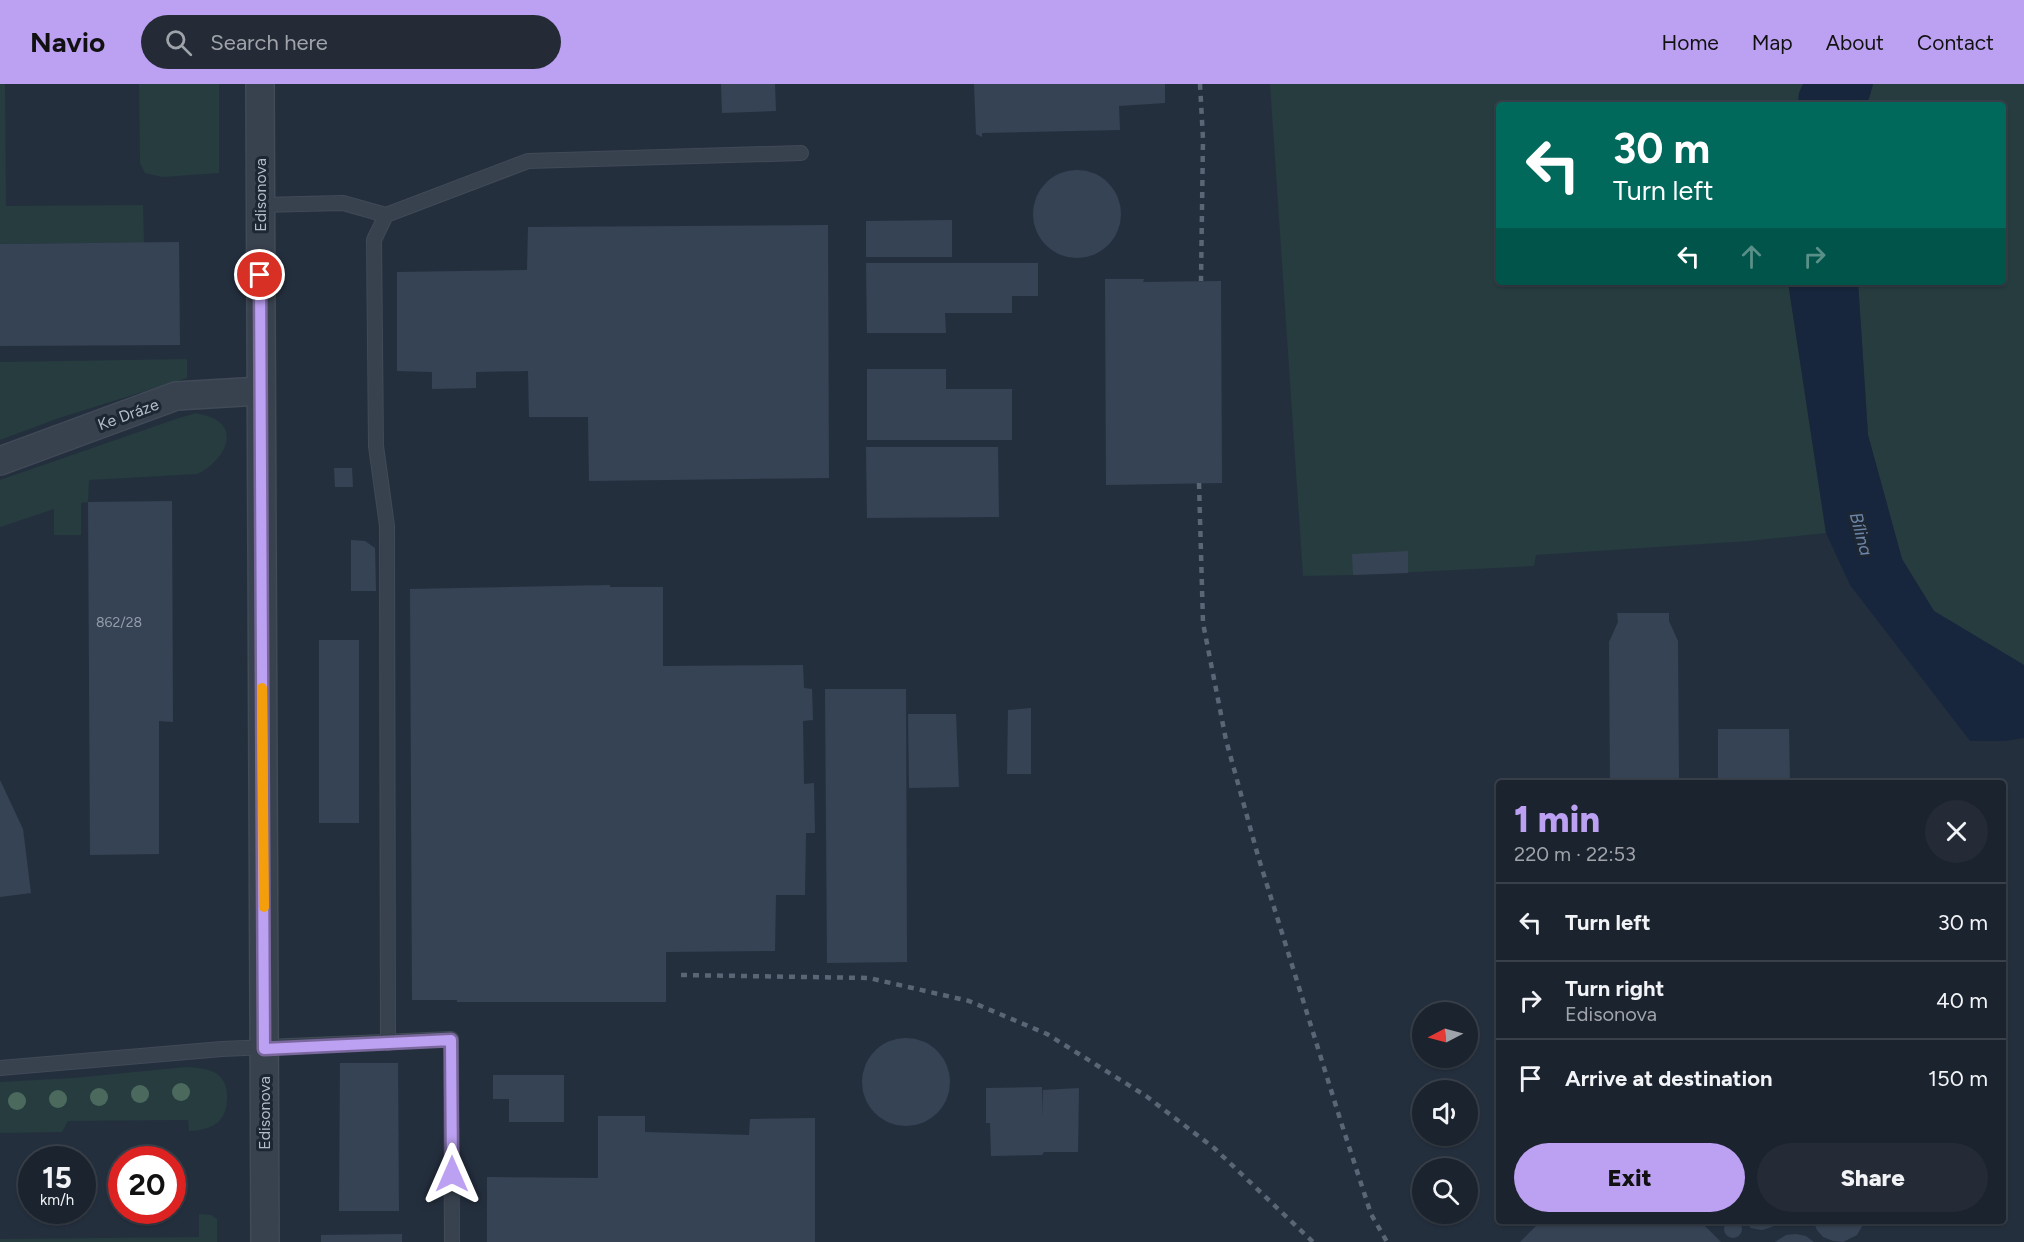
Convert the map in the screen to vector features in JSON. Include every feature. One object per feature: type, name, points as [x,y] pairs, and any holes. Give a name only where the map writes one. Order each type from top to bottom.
[{"type":"street","name":"Edisonova","points":[[260,84],[265,1242]]},
{"type":"street","name":"Ke Dráze","points":[[0,461],[176,396],[261,391]]},
{"type":"lane","points":[[260,205],[343,203],[386,215],[528,161],[801,153]]},
{"type":"lane","points":[[386,215],[374,240],[374,251],[376,446],[387,526],[388,1043]]},
{"type":"lane","points":[[0,1068],[222,1049],[451,1040],[452,1242]]},
{"type":"green space","points":[[0,84],[5,84],[6,206],[143,205],[144,243],[0,244]]},
{"type":"green space","points":[[139,84],[219,84],[219,173],[162,177],[145,173],[140,163]]},
{"type":"green space","points":[[1270,84],[1803,84],[1798,102],[1496,102],[1496,285],[1788,285],[1826,533],[1749,541],[1536,555],[1534,566],[1303,576]]},
{"type":"green space","points":[[1873,84],[2024,84],[2024,665],[1934,611],[1902,559],[1868,435],[1858,285],[2006,285],[2006,102],[1868,102]]},
{"type":"green space","points":[[187,359],[187,378],[59,418],[0,440],[0,362]]},
{"type":"green space","points":[[196,413],[215,419],[223,426],[226,433],[224,450],[205,470],[197,474],[89,480],[88,502],[81,503],[81,535],[54,535],[54,509],[0,527],[0,480]]},
{"type":"green space","points":[[186,1067],[214,1072],[226,1086],[227,1104],[222,1118],[206,1129],[189,1131],[188,1120],[68,1121],[62,1132],[0,1133],[0,1082],[73,1078]]},
{"type":"green space","points":[[199,1214],[211,1215],[217,1219],[217,1242],[0,1242],[0,1239],[199,1237]]},
{"type":"water","points":[[1803,84],[1873,84],[1868,102],[1798,102]]},
{"type":"water","name":"Bílina","points":[[1788,285],[1858,285],[1868,435],[1902,559],[1934,611],[2024,665],[2024,738],[2004,741],[1970,741],[1850,585],[1826,533]]},
{"type":"building","points":[[721,84],[775,84],[776,111],[722,113]]},
{"type":"building","points":[[974,84],[1165,84],[1165,103],[1119,106],[1120,130],[982,133],[982,137],[976,134]]},
{"type":"building","points":[[1077,170],[1094,173],[1108,183],[1118,197],[1121,214],[1118,231],[1108,245],[1094,255],[1077,258],[1060,255],[1046,245],[1036,231],[1033,214],[1036,197],[1046,183],[1060,173]]},
{"type":"building","points":[[952,220],[952,257],[866,257],[866,221]]},
{"type":"building","points":[[828,225],[829,478],[589,481],[588,417],[529,417],[528,371],[476,372],[476,388],[432,389],[432,372],[397,371],[397,272],[527,270],[528,227]]},
{"type":"building","points":[[179,242],[180,345],[0,346],[0,244]]},
{"type":"building","points":[[866,263],[1038,263],[1038,296],[1012,296],[1012,313],[945,313],[946,333],[867,333]]},
{"type":"building","points":[[1105,279],[1144,279],[1143,282],[1221,281],[1222,483],[1106,485]]},
{"type":"building","points":[[867,369],[946,369],[946,389],[1012,389],[1012,440],[867,440]]},
{"type":"building","points":[[866,447],[998,447],[999,517],[867,518]]},
{"type":"building","points":[[334,468],[352,468],[353,487],[335,487]]},
{"type":"building","points":[[172,501],[173,722],[159,721],[159,854],[90,855],[88,502]]},
{"type":"building","points":[[351,540],[365,541],[375,548],[376,591],[351,591]]},
{"type":"building","points":[[1408,551],[1408,573],[1353,575],[1352,554]]},
{"type":"building","points":[[610,585],[610,587],[663,587],[663,666],[803,665],[804,688],[812,689],[813,720],[803,721],[804,784],[814,783],[815,833],[806,833],[805,895],[776,895],[775,951],[666,952],[666,1002],[412,1000],[410,589]]},
{"type":"building","points":[[1617,613],[1669,613],[1669,621],[1678,641],[1679,780],[1610,780],[1609,642],[1618,622]]},
{"type":"building","points":[[319,640],[359,640],[359,823],[319,823]]},
{"type":"building","points":[[825,689],[906,689],[907,962],[827,963]]},
{"type":"building","points":[[1031,708],[1031,774],[1007,774],[1008,710]]},
{"type":"building","points":[[908,714],[956,714],[959,787],[909,788]]},
{"type":"building","points":[[1718,729],[1789,729],[1790,780],[1718,780]]},
{"type":"building","points":[[0,780],[23,829],[31,893],[0,897]]},
{"type":"building","points":[[906,1038],[923,1042],[937,1051],[946,1065],[950,1082],[946,1099],[937,1113],[923,1122],[906,1126],[889,1122],[875,1113],[866,1099],[862,1082],[866,1065],[875,1051],[889,1042]]},
{"type":"building","points":[[340,1063],[398,1063],[399,1211],[339,1211]]},
{"type":"building","points":[[493,1075],[564,1075],[564,1122],[509,1122],[509,1099],[493,1099]]},
{"type":"building","points":[[1042,1087],[1043,1117],[1043,1090],[1079,1088],[1078,1152],[991,1156],[990,1123],[986,1123],[986,1088]]},
{"type":"building","points":[[598,1116],[645,1116],[645,1132],[749,1135],[750,1119],[815,1118],[815,1242],[487,1242],[487,1177],[598,1178]]},
{"type":"building","points":[[1538,1224],[1703,1224],[1721,1242],[1520,1242]]},
{"type":"building","points":[[1725,1224],[1742,1225],[1742,1233],[1737,1238],[1729,1238],[1724,1233]]},
{"type":"building","points":[[1748,1224],[1775,1224],[1762,1230],[1751,1228]]},
{"type":"building","points":[[1814,1224],[1863,1224],[1857,1235],[1843,1242],[1823,1237]]},
{"type":"building","points":[[402,1234],[402,1242],[321,1242],[321,1235]]},
{"type":"building","points":[[1786,1235],[1806,1236],[1814,1242],[1775,1242]]},
{"type":"railway","points":[[1200,84],[1203,139],[1201,281]]},
{"type":"railway","points":[[1199,483],[1203,623],[1226,740],[1258,856],[1341,1122],[1371,1214],[1387,1242]]},
{"type":"railway","points":[[681,975],[869,978],[969,1001],[1047,1034],[1146,1096],[1214,1148],[1313,1242]]},
{"type":"slow traffic","points":[[262,688],[264,907]]},
{"type":"route","points":[[260,275],[264,1049],[451,1040],[452,1174]]}]
